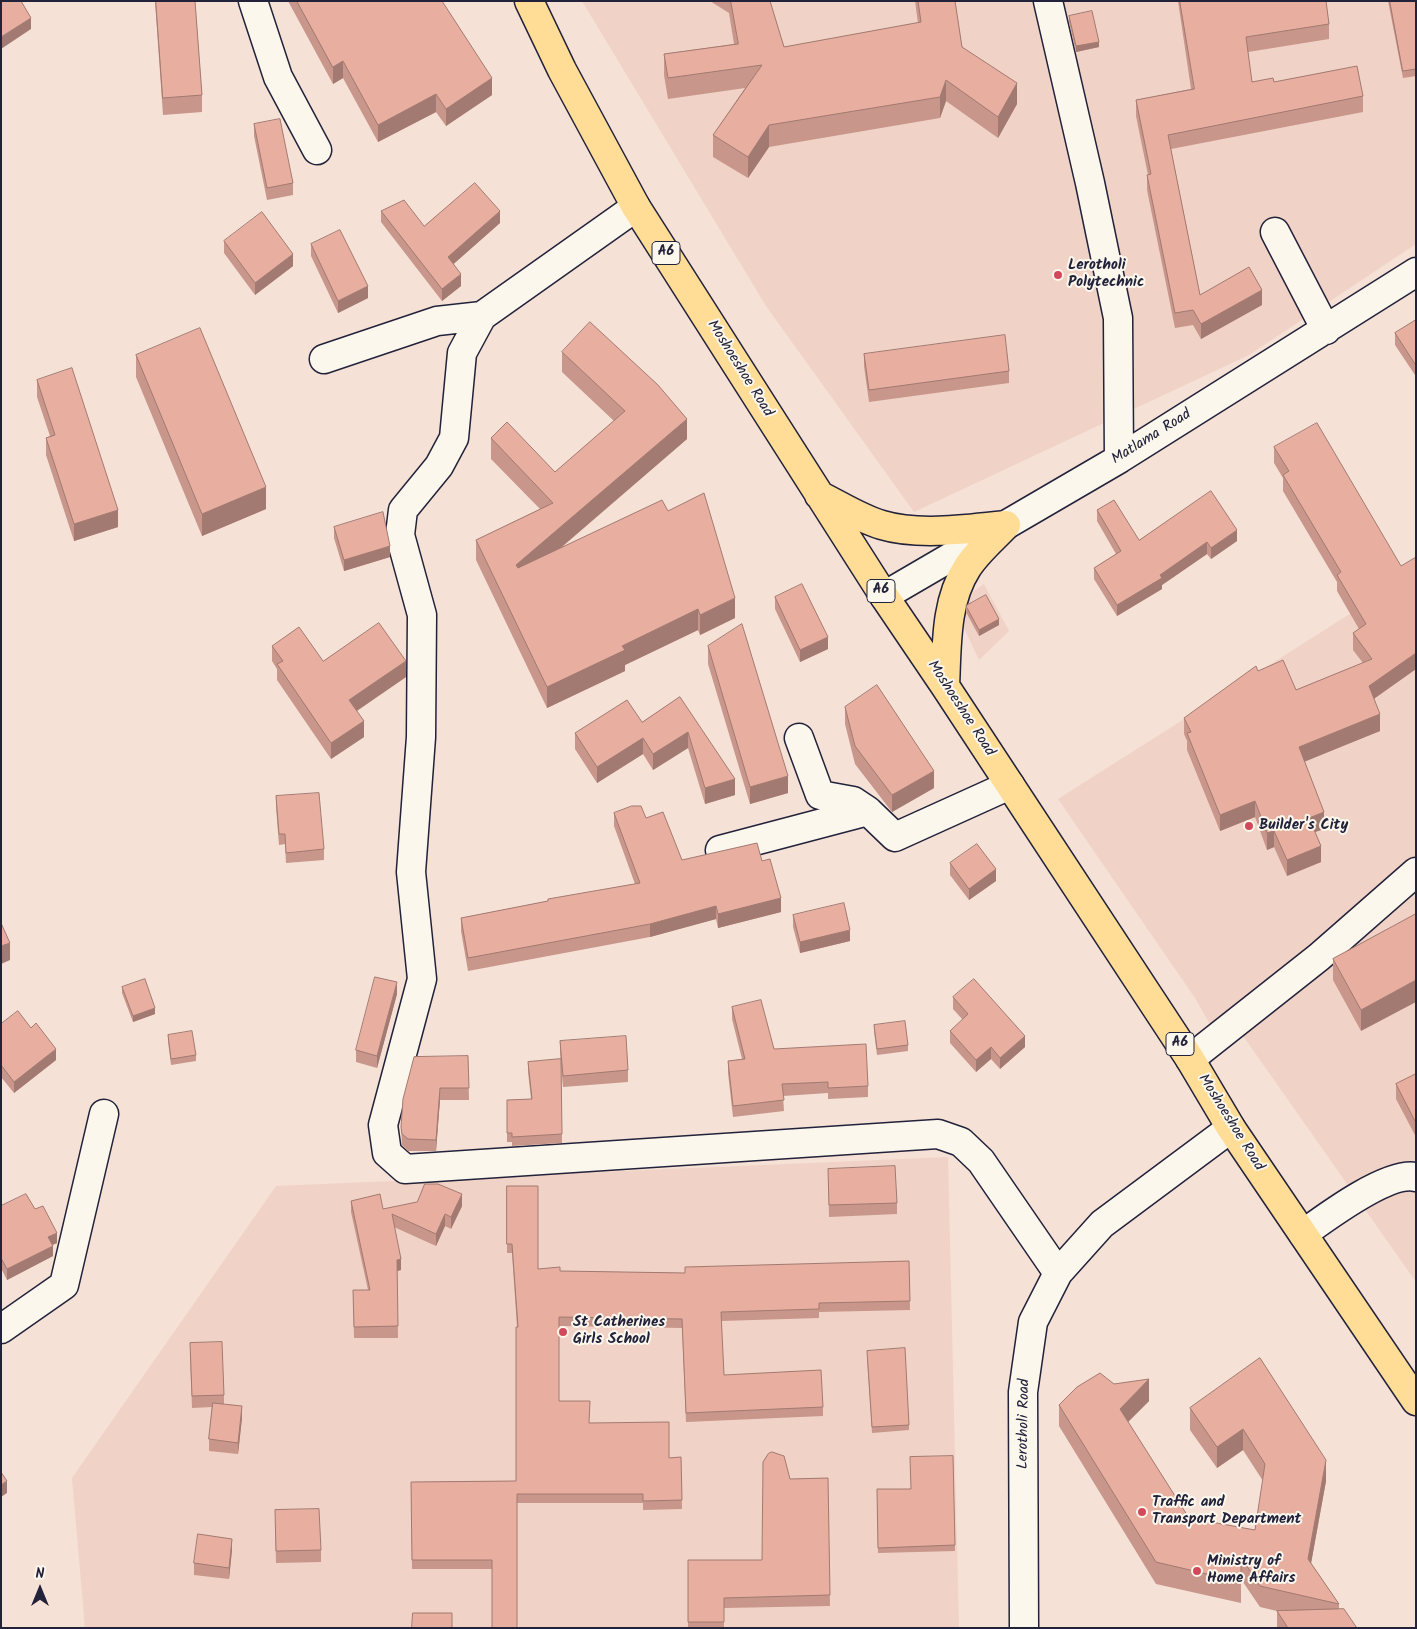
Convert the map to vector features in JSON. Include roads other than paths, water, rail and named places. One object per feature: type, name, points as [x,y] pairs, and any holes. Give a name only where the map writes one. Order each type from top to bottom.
[{"type":"main road","name":"Moshoeshoe Road","points":[[530,1],[562,70],[636,207],[884,596],[1190,1059],[1231,1128],[1416,1401]]},
{"type":"main road","points":[[819,495],[882,525],[924,529],[971,528],[1006,524]]},
{"type":"main road","points":[[945,686],[952,605],[958,585],[968,567],[1006,524]]},
{"type":"street","points":[[253,1],[278,77],[317,150]]},
{"type":"street","points":[[1048,1],[1090,183],[1118,318],[1119,460]]},
{"type":"street","points":[[636,207],[482,316],[462,353],[454,438],[439,466],[404,510],[400,534],[422,615],[420,737],[411,872],[422,979],[383,1125],[387,1153],[405,1168],[938,1134],[961,1142],[981,1161],[1058,1273]]},
{"type":"street","points":[[1275,232],[1326,330]]},
{"type":"street","name":"Matlama Road","points":[[884,596],[1119,460],[1416,272]]},
{"type":"street","points":[[324,359],[437,321],[482,316]]},
{"type":"street","points":[[799,738],[820,795],[853,801],[868,811],[895,837],[1010,784]]},
{"type":"street","points":[[720,850],[868,811]]},
{"type":"street","points":[[1190,1059],[1319,956],[1416,872]]},
{"type":"street","points":[[1,1329],[64,1285],[104,1114]]},
{"type":"street","name":"Lerotholi Road","points":[[1024,1628],[1023,1392],[1033,1322],[1058,1273],[1102,1224],[1231,1128]]},
{"type":"street","points":[[1303,1234],[1349,1201],[1397,1179],[1416,1177]]},
{"type":"place","name":"Lerotholi Polytechnic","points":[[1058,275]]},
{"type":"place","name":"Builder's City","points":[[1249,826]]},
{"type":"place","name":"St Catherines Girls School","points":[[563,1332]]},
{"type":"place","name":"Traffic and Transport Department","points":[[1142,1512]]},
{"type":"place","name":"Ministry of Home Affairs","points":[[1197,1571]]}]
